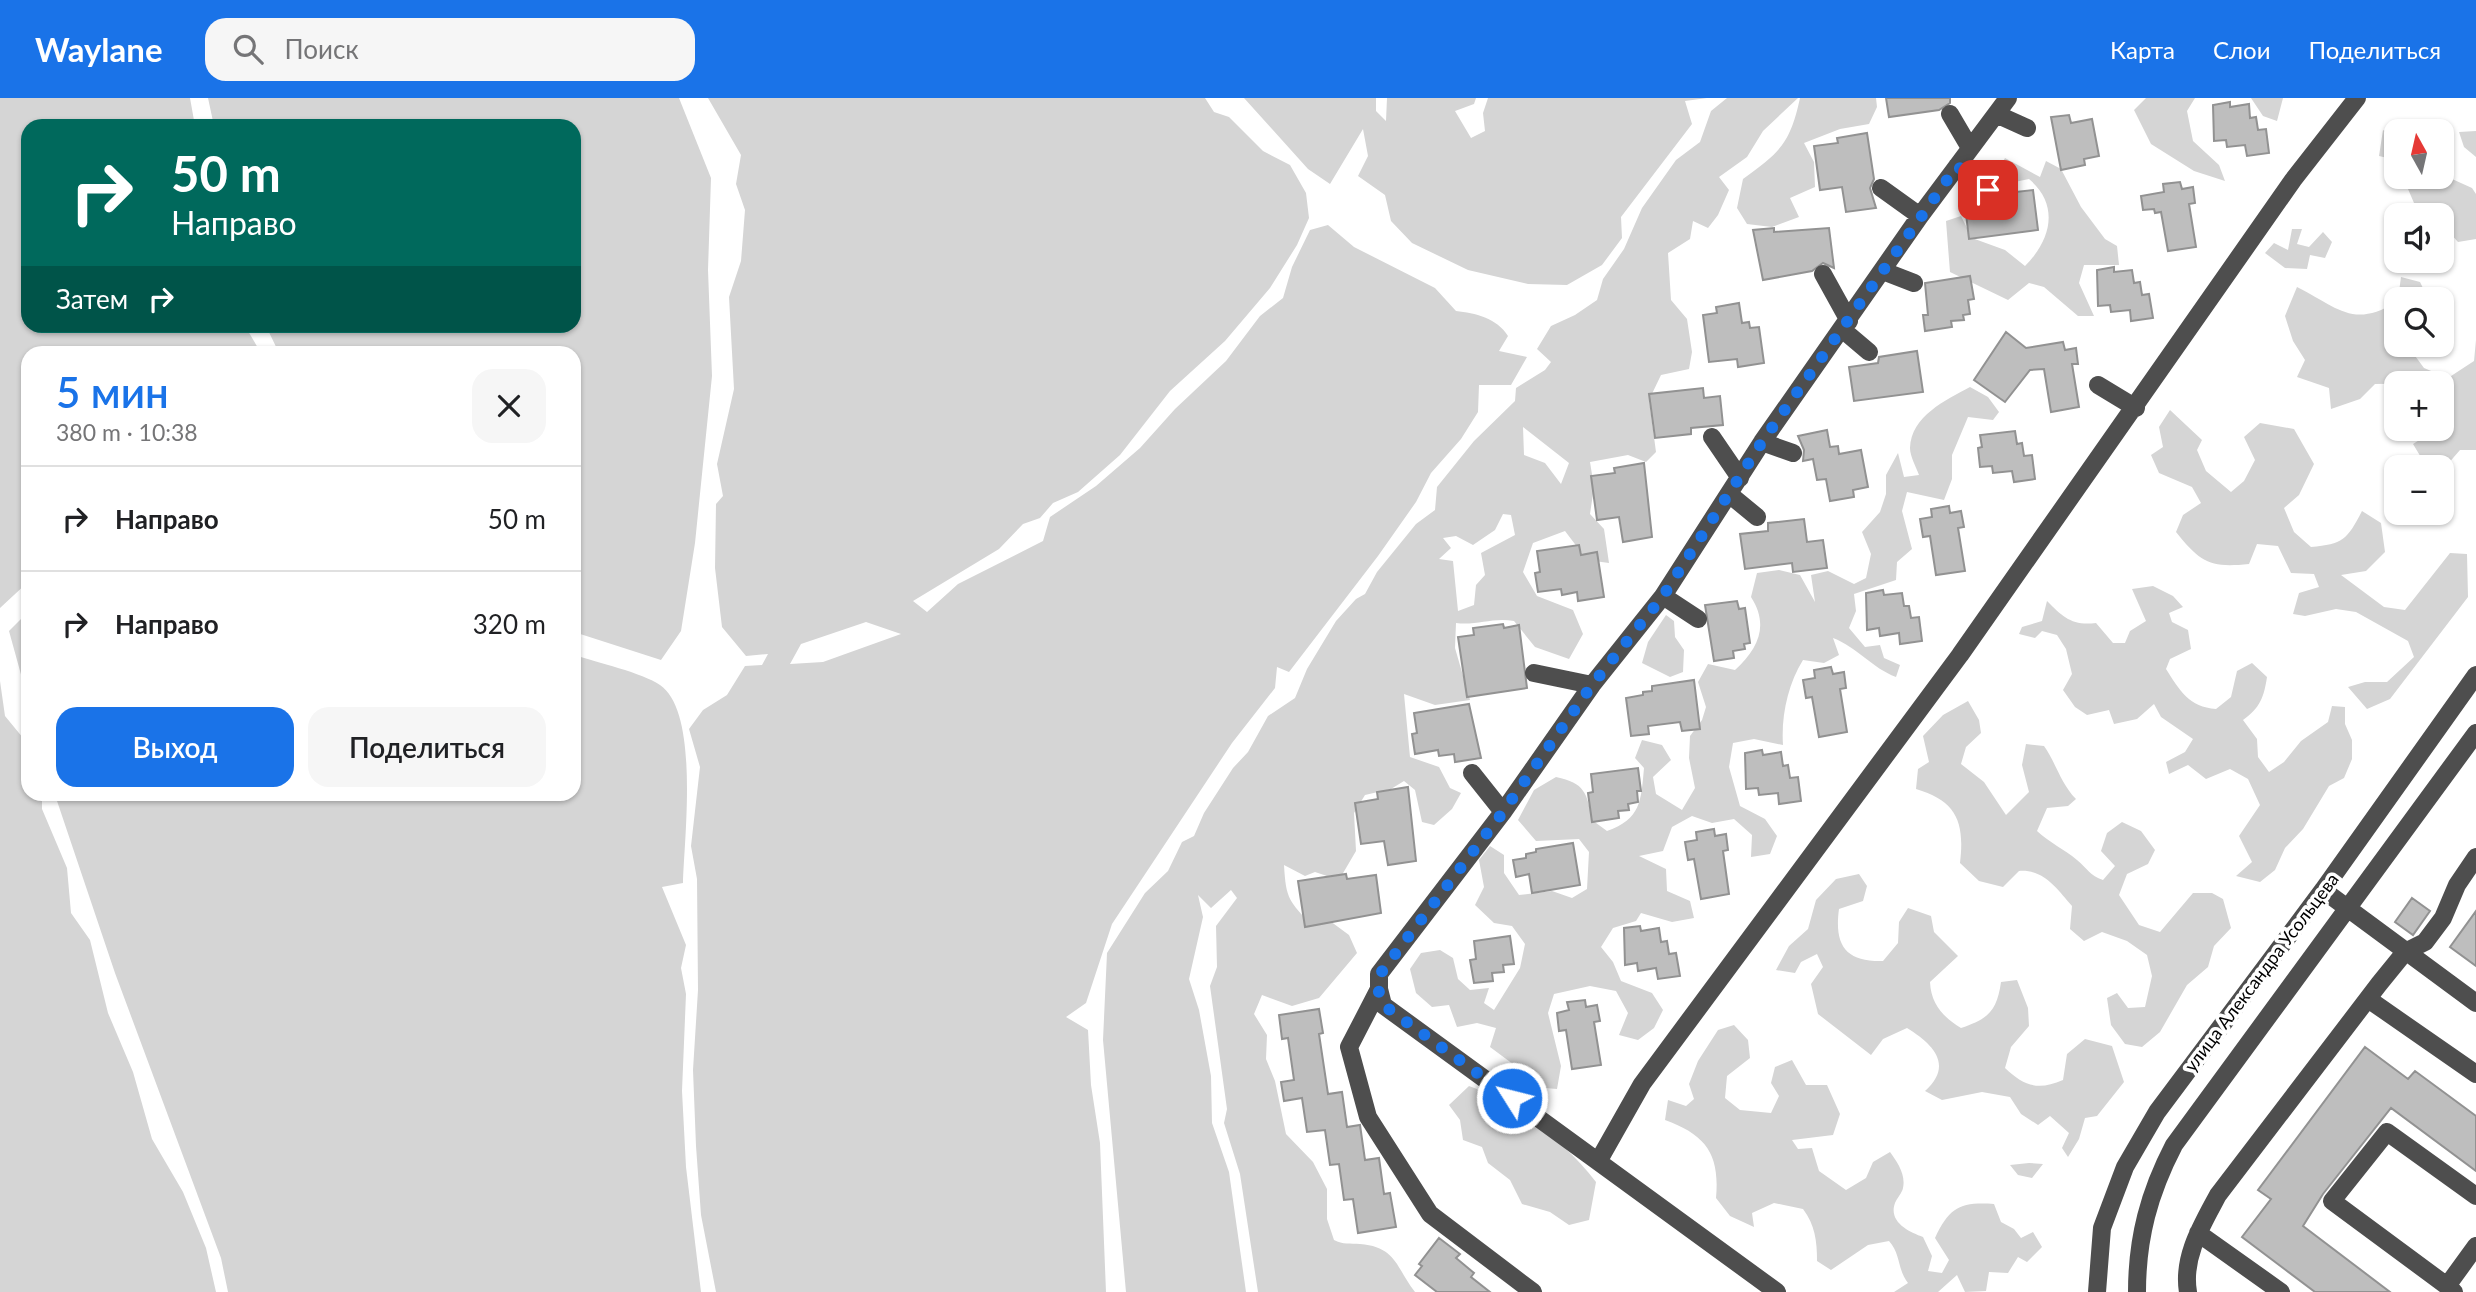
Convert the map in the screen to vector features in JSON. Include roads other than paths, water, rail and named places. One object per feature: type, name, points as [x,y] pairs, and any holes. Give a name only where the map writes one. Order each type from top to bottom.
[{"type":"street","points":[[1533,1292],[1430,1214],[1368,1117],[1349,1047],[1378,989],[1380,974],[1503,812],[1592,685],[1663,596],[1762,442],[1846,326],[1920,216],[2008,98]]},
{"type":"street","points":[[1599,1160],[1642,1084],[1855,793],[1960,655],[2136,408],[2293,180],[2357,98]]},
{"type":"street","points":[[1950,114],[1970,148]]},
{"type":"street","points":[[1996,114],[2027,128]]},
{"type":"street","points":[[1957,166],[1988,190]]},
{"type":"street","points":[[1881,188],[1920,216]]},
{"type":"street","points":[[1883,271],[1914,284]]},
{"type":"street","points":[[1823,274],[1846,326],[1870,352]]},
{"type":"street","points":[[2098,385],[2136,408]]},
{"type":"street","points":[[1712,438],[1740,478]]},
{"type":"street","points":[[1762,442],[1793,453]]},
{"type":"street","points":[[1729,494],[1757,517]]},
{"type":"street","points":[[1663,596],[1698,618]]},
{"type":"street","points":[[1534,673],[1592,685]]},
{"type":"street","name":"улица Александра Усольцева","points":[[2097,1292],[2102,1228],[2126,1167],[2157,1112],[2323,890],[2476,675]]},
{"type":"street","name":"улица Александра Усольцева","points":[[2137,1292],[2137,1265],[2153,1186],[2174,1145],[2476,733]]},
{"type":"street","points":[[1472,774],[1503,812]]},
{"type":"street","points":[[2188,1292],[2190,1256],[2198,1233],[2218,1195],[2405,952],[2425,942],[2443,918],[2457,885],[2476,857]]},
{"type":"street","points":[[2323,890],[2476,1003]]},
{"type":"street","points":[[1378,989],[1383,1005],[1777,1292]]},
{"type":"street","points":[[2368,999],[2476,1074]]},
{"type":"street","points":[[2476,1196],[2387,1132],[2332,1201],[2451,1289],[2476,1246]]},
{"type":"street","points":[[2198,1233],[2281,1292]]}]
